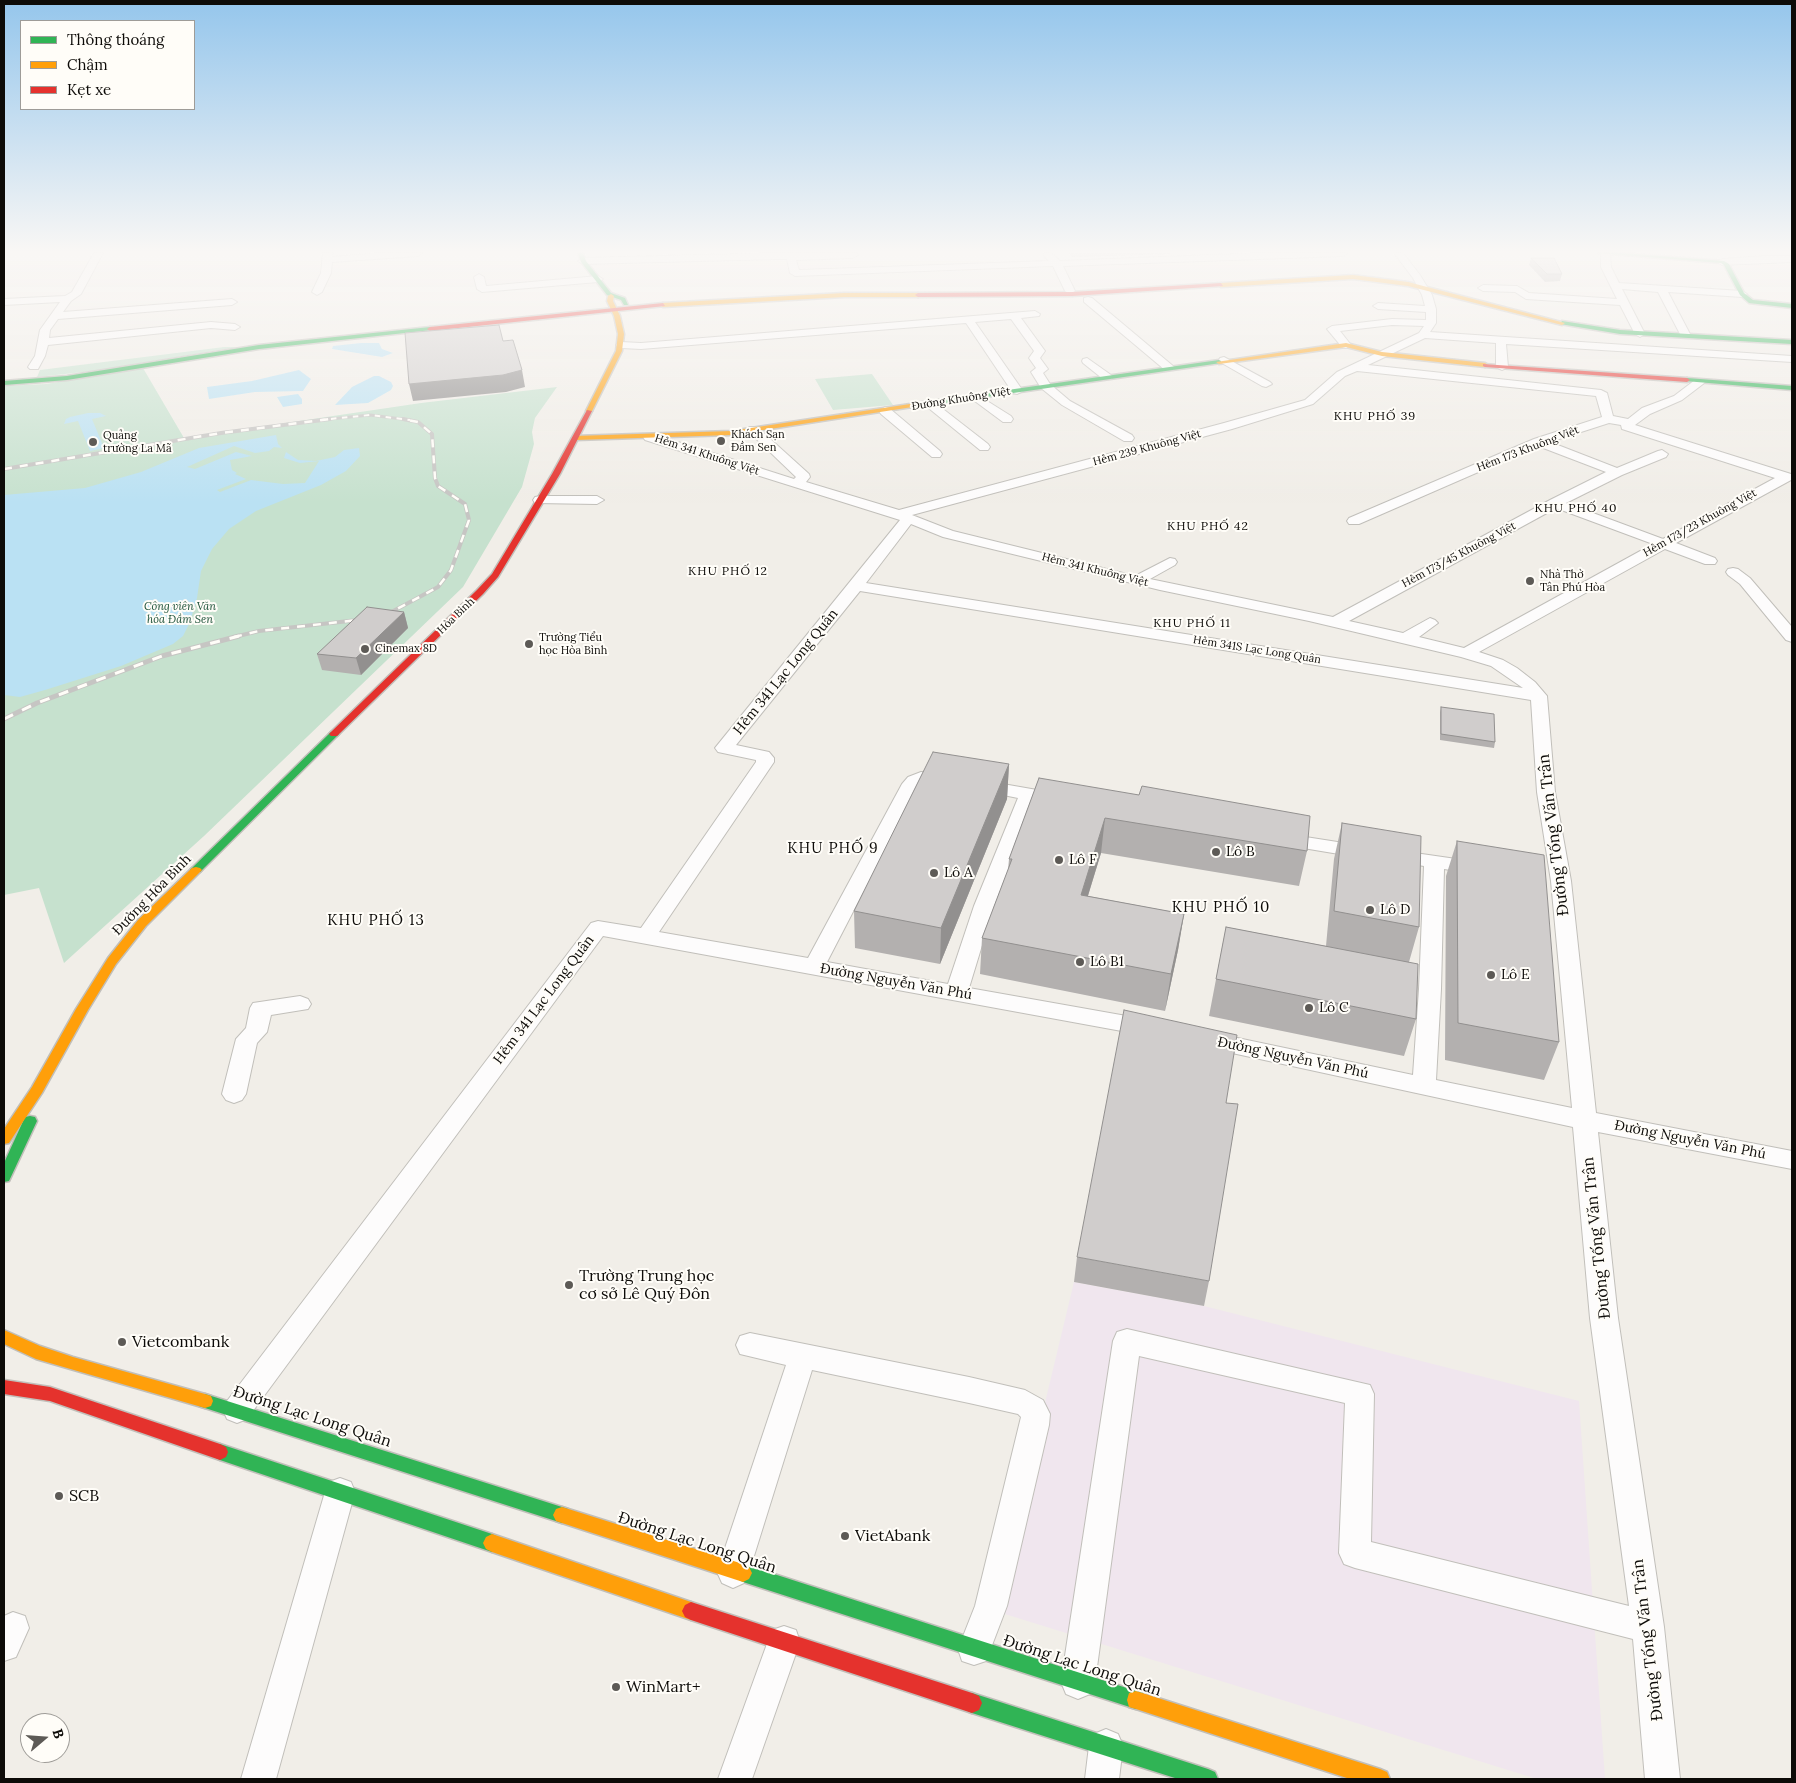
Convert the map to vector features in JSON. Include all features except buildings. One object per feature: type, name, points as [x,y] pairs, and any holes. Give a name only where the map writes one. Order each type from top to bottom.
[{"type":"street","points":[[29,367],[40,356],[44,336]]},
{"type":"street","points":[[44,342],[101,336]]},
{"type":"street","points":[[4,383],[67,378],[134,362],[343,336]]},
{"type":"street","points":[[620,336],[619,341],[621,345],[640,346],[760,336]]},
{"type":"street","name":"Hòa Bình","points":[[279,787],[480,592],[506,558],[577,433],[621,345],[632,340],[631,336]]},
{"type":"street","points":[[980,336],[1017,390]]},
{"type":"street","points":[[1029,336],[1040,351],[1034,358],[1042,370],[1037,372],[1045,386],[1066,403],[1128,438]]},
{"type":"street","points":[[1133,336],[1169,368]]},
{"type":"street","points":[[1338,336],[1346,345],[1382,354],[1502,368],[1792,388]]},
{"type":"street","name":"Hẻm 239 Khuông Việt","points":[[904,516],[1302,405],[1313,399],[1341,374],[1420,336]]},
{"type":"street","points":[[1442,336],[1792,359]]},
{"type":"street","points":[[1711,336],[1792,341]]},
{"type":"street","points":[[1719,336],[1792,341]]},
{"type":"street","points":[[1501,340],[1502,368]]},
{"type":"street","name":"Đường Khuông Việt","points":[[577,433],[649,437],[753,430],[1224,360],[1346,345]]},
{"type":"street","points":[[106,360],[134,362]]},
{"type":"street","points":[[1224,360],[1266,384]]},
{"type":"street","points":[[1087,361],[1107,377]]},
{"type":"street","points":[[29,367],[46,365]]},
{"type":"street","points":[[1354,368],[1601,393],[1608,419]]},
{"type":"street","points":[[1630,423],[1646,411],[1678,398],[1699,382]]},
{"type":"street","points":[[976,397],[1007,419]]},
{"type":"street","points":[[930,404],[984,447]]},
{"type":"street","points":[[884,410],[936,454]]},
{"type":"street","name":"Hẻm 173 Khuông Việt","points":[[1354,521],[1538,442],[1608,419],[1630,423]]},
{"type":"street","name":"Hẻm 173/23 Khuông Việt","points":[[1466,653],[1660,544],[1786,477],[1626,426],[1630,423]]},
{"type":"street","points":[[753,430],[804,476],[797,483]]},
{"type":"street","name":"Hẻm 341 Khuông Việt","points":[[649,437],[797,483],[826,494],[904,516],[948,534],[1138,580],[1466,653],[1511,671],[1529,685],[1539,696]]},
{"type":"street","points":[[1538,442],[1617,472]]},
{"type":"street","name":"Hẻm 173/45 Khuông Việt","points":[[1334,623],[1555,503],[1617,472],[1662,454]]},
{"type":"street","points":[[540,500],[597,500]]},
{"type":"street","points":[[1555,503],[1660,544],[1710,561]]},
{"type":"street","name":"Hẻm 341 Lạc Long Quân","points":[[236,1410],[598,928],[646,936],[765,762],[765,758],[762,756],[724,748],[857,586],[904,516]]},
{"type":"street","points":[[1138,580],[1170,562]]},
{"type":"street","points":[[1733,572],[1745,581],[1792,638]]},
{"type":"street","name":"Hẻm 341S Lạc Long Quân","points":[[857,586],[1539,696]]},
{"type":"street","points":[[1405,639],[1430,623]]},
{"type":"street","name":"Đường Tống Văn Trân","points":[[1539,696],[1551,880],[1584,1120],[1604,1318],[1648,1627],[1663,1779]]},
{"type":"street","points":[[814,967],[908,788],[914,781],[921,777],[934,777],[1078,803]]},
{"type":"street","name":"Đường Hòa Bình","points":[[4,1139],[37,1090],[82,1009],[112,961],[131,936],[279,787]]},
{"type":"street","points":[[956,993],[984,906],[1029,794]]},
{"type":"street","points":[[1258,836],[1492,870]]},
{"type":"street","points":[[1424,1086],[1430,989],[1434,861]]},
{"type":"street","name":"Đường Nguyễn Văn Phú","points":[[646,936],[1165,1031]]},
{"type":"street","points":[[234,1094],[247,1040],[256,1032],[261,1008],[300,1004]]},
{"type":"street","name":"Đường Nguyễn Văn Phú","points":[[1193,1036],[1584,1120],[1792,1160]]},
{"type":"street","name":"Đường Hòa Bình","points":[[4,1176],[32,1115],[37,1090]]},
{"type":"street","name":"Đường Lạc Long Quân","points":[[4,1337],[36,1352],[73,1364],[236,1410],[733,1572],[1380,1779]]},
{"type":"street","points":[[1078,1682],[1127,1341],[1360,1394],[1355,1553],[1648,1627]]},
{"type":"street","points":[[750,1346],[969,1390],[1026,1403],[1033,1409],[1036,1414],[1034,1425],[991,1606],[974,1649]]},
{"type":"street","points":[[733,1572],[803,1356]]},
{"type":"street","points":[[4,1387],[50,1394],[784,1642],[1208,1779]]},
{"type":"street","points":[[258,1779],[340,1492]]},
{"type":"street","points":[[735,1779],[784,1642]]},
{"type":"street","points":[[1102,1779],[1106,1746]]},
{"type":"shaded area","points":[[1074,1282],[1204,1306],[1579,1401],[1605,1779],[1537,1779],[995,1611]]},
{"type":"green space","points":[[224,347],[238,347],[93,371],[37,377],[40,370]]},
{"type":"green space","name":"Công viên Văn hóa Đầm Sen","points":[[143,368],[184,438],[421,403],[557,387],[535,418],[532,432],[534,444],[522,487],[463,587],[204,836],[64,963],[39,888],[4,895],[4,386],[46,384]]},
{"type":"green space","points":[[872,374],[893,405],[833,410],[815,379]]},
{"type":"water","points":[[379,343],[382,349],[393,353],[382,357],[332,349],[333,346]]},
{"type":"water","points":[[299,370],[311,379],[303,391],[255,392],[209,399],[207,387],[252,381]]},
{"type":"water","points":[[374,376],[379,376],[391,382],[393,386],[391,390],[368,403],[335,405],[352,387]]},
{"type":"water","points":[[298,394],[302,399],[302,404],[283,407],[277,397]]},
{"type":"water","points":[[88,413],[100,413],[106,416],[92,419],[104,448],[90,451],[78,421],[64,424],[66,419],[70,417]]},
{"type":"water","points":[[276,435],[278,444],[282,448],[274,447],[269,451],[255,453],[234,446],[187,467],[195,469],[236,452],[252,456],[230,460],[232,470],[237,473],[235,474],[246,479],[217,490],[220,492],[251,480],[283,484],[305,483],[319,461],[300,463],[284,458],[286,452],[298,460],[316,461],[335,457],[344,450],[359,448],[360,456],[346,471],[321,485],[256,511],[229,529],[212,549],[201,571],[197,598],[190,622],[183,636],[173,644],[121,666],[45,690],[20,697],[4,695],[4,495],[85,488],[141,472],[199,448]]},
{"type":"railway","points":[[330,419],[370,415],[405,419]]},
{"type":"railway","points":[[4,469],[221,433],[330,419]]},
{"type":"railway","points":[[320,420],[330,419]]},
{"type":"railway","points":[[384,616],[438,587],[451,570],[469,520],[465,504],[438,486],[435,478],[432,434],[418,422],[405,419]]},
{"type":"railway","points":[[405,419],[410,420]]},
{"type":"railway","points":[[234,637],[259,631],[367,619]]},
{"type":"railway","points":[[4,719],[37,703],[162,656],[239,636]]},
{"type":"traffic: fast","points":[[4,383],[67,378],[259,347],[362,336]]},
{"type":"traffic: fast","points":[[1692,336],[1792,342]]},
{"type":"traffic: fast","points":[[930,403],[1219,362]]},
{"type":"traffic: fast","points":[[1687,380],[1792,388]]},
{"type":"traffic: fast","points":[[196,870],[334,734]]},
{"type":"traffic: fast","points":[[4,1177],[30,1121]]},
{"type":"traffic: fast","points":[[205,1401],[562,1515]]},
{"type":"traffic: fast","points":[[220,1452],[492,1543]]},
{"type":"traffic: fast","points":[[743,1573],[1136,1700]]},
{"type":"traffic: fast","points":[[972,1703],[1208,1779]]},
{"type":"traffic: slow","points":[[589,411],[619,351],[621,336]]},
{"type":"traffic: slow","points":[[1219,362],[1346,345],[1382,354],[1485,365]]},
{"type":"traffic: slow","points":[[575,438],[731,433],[930,403]]},
{"type":"traffic: slow","points":[[4,1139],[37,1090],[82,1009],[112,961],[142,923],[196,870]]},
{"type":"traffic: slow","points":[[4,1337],[36,1352],[73,1364],[205,1401]]},
{"type":"traffic: slow","points":[[562,1515],[743,1573]]},
{"type":"traffic: slow","points":[[492,1543],[691,1611]]},
{"type":"traffic: slow","points":[[1136,1700],[1380,1779]]},
{"type":"traffic: jam","points":[[1485,365],[1687,380]]},
{"type":"traffic: jam","points":[[334,734],[480,592],[495,575],[556,474],[589,411]]},
{"type":"traffic: jam","points":[[4,1387],[50,1394],[220,1452]]},
{"type":"traffic: jam","points":[[691,1611],[972,1703]]},
{"type":"place","name":"Khách Sạn Đầm Sen","points":[[721,441]]},
{"type":"place","name":"Quảng trường La Mã","points":[[93,442]]},
{"type":"place","name":"Nhà Thờ Tân Phú Hòa","points":[[1530,581]]},
{"type":"place","name":"Trường Tiểu học Hòa Bình","points":[[529,644]]},
{"type":"place","name":"Cinemax 8D","points":[[365,649]]},
{"type":"place","name":"Lô B","points":[[1216,852]]},
{"type":"place","name":"Lô F","points":[[1059,860]]},
{"type":"place","name":"Lô A","points":[[934,873]]},
{"type":"place","name":"Lô D","points":[[1370,910]]},
{"type":"place","name":"Lô B1","points":[[1080,962]]},
{"type":"place","name":"Lô E","points":[[1491,975]]},
{"type":"place","name":"Lô C","points":[[1309,1008]]},
{"type":"place","name":"Trường Trung học cơ sở Lê Quý Đôn","points":[[569,1285]]},
{"type":"place","name":"Vietcombank","points":[[122,1342]]},
{"type":"place","name":"SCB","points":[[59,1496]]},
{"type":"place","name":"VietAbank","points":[[845,1536]]},
{"type":"place","name":"WinMart+","points":[[616,1687]]},
{"type":"district","name":"KHU PHỐ 39","points":[[1375,417]]},
{"type":"district","name":"KHU PHỐ 40","points":[[1576,509]]},
{"type":"district","name":"KHU PHỐ 42","points":[[1208,527]]},
{"type":"district","name":"KHU PHỐ 12","points":[[728,572]]},
{"type":"district","name":"KHU PHỐ 11","points":[[1192,624]]},
{"type":"district","name":"KHU PHỐ 9","points":[[833,849]]},
{"type":"district","name":"KHU PHỐ 10","points":[[1221,908]]},
{"type":"district","name":"KHU PHỐ 13","points":[[376,921]]}]
